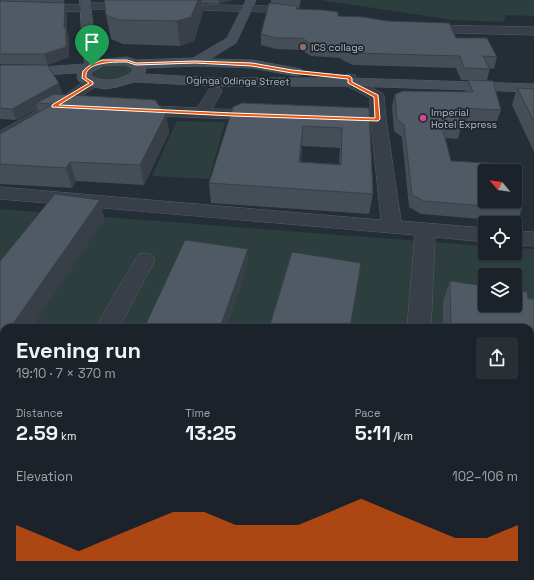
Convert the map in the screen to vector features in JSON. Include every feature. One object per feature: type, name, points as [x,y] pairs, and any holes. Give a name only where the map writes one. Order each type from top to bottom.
[{"type":"main road","points":[[0,70],[42,71],[92,77],[89,55],[87,13],[85,5]]},
{"type":"main road","points":[[185,81],[181,76],[182,71],[187,66],[232,40],[249,5]]},
{"type":"main road","points":[[232,40],[252,64],[260,69],[262,74],[258,79],[250,82]]},
{"type":"main road","name":"Oginga Odinga Street","points":[[92,77],[127,61],[136,64],[195,62],[252,64],[292,72],[350,80],[534,88]]},
{"type":"main road","points":[[133,78],[139,71],[139,67],[136,64]]},
{"type":"main road","name":"Oginga Odinga Street","points":[[92,77],[127,82],[133,78],[185,81],[250,82],[350,80],[534,83]]},
{"type":"street","points":[[0,6],[85,5],[143,7]]},
{"type":"street","points":[[158,7],[249,5],[265,9],[312,14]]},
{"type":"street","points":[[413,28],[534,31]]},
{"type":"street","points":[[0,138],[54,106],[92,77]]},
{"type":"street","points":[[350,80],[376,96],[392,227]]},
{"type":"street","points":[[202,113],[215,91]]},
{"type":"street","points":[[54,106],[85,108]]},
{"type":"street","points":[[124,109],[272,116]]},
{"type":"street","points":[[326,118],[378,119]]},
{"type":"street","points":[[0,120],[27,122]]},
{"type":"street","points":[[0,193],[478,234]]},
{"type":"street","points":[[419,324],[425,230]]},
{"type":"street","points":[[522,238],[534,239]]},
{"type":"street","points":[[109,324],[146,260]]},
{"type":"shaded area","points":[[320,0],[534,0],[534,16],[506,15],[503,22],[453,20]]},
{"type":"shaded area","points":[[125,63],[135,70],[123,81],[90,80],[89,70],[99,64]]},
{"type":"shaded area","points":[[177,121],[225,122],[209,179],[152,176]]},
{"type":"shaded area","points":[[0,209],[478,245],[478,260],[522,260],[522,248],[534,249],[534,324],[0,324]]},
{"type":"building","points":[[104,0],[198,0],[191,17],[177,21],[118,20],[106,15]]},
{"type":"building","points":[[0,1],[65,3],[64,28],[66,28],[66,47],[44,54],[0,54]]},
{"type":"building","points":[[269,3],[297,6],[296,9],[338,12],[338,16],[363,17],[387,21],[449,23],[456,38],[487,38],[497,57],[483,56],[490,69],[464,68],[460,56],[354,53],[341,47],[312,45],[302,38],[276,38],[261,34]]},
{"type":"building","points":[[0,65],[47,65],[59,83],[12,109],[0,108]]},
{"type":"building","points":[[468,80],[493,81],[501,110],[457,108],[461,127],[442,126],[451,161],[508,164],[478,164],[478,205],[424,201],[412,195],[404,125],[397,119],[395,94],[403,91],[473,92]]},
{"type":"building","points":[[517,88],[534,89],[534,121]]},
{"type":"building","points":[[54,94],[155,100],[166,114],[140,165],[70,162],[66,168],[0,164],[0,134],[53,104],[36,103]]},
{"type":"building","points":[[242,103],[369,108],[373,194],[209,183],[233,107]],"holes":[[[303,126],[342,128],[341,165],[299,162]]]},
{"type":"building","points":[[55,194],[100,200],[13,324],[0,324],[0,261]]},
{"type":"building","points":[[185,240],[248,249],[221,324],[146,324]]},
{"type":"building","points":[[292,252],[361,263],[351,324],[270,324]]},
{"type":"building","points":[[450,281],[478,285],[478,312],[522,312],[522,292],[527,292],[528,299],[534,299],[534,324],[451,324]]},
{"type":"place","name":"ICS collage","points":[[303,47]]},
{"type":"place","name":"Imperial Hotel Express","points":[[423,118]]},
{"type":"route","points":[[127,61],[136,64],[195,62],[252,64],[292,72],[350,78],[350,82],[376,96],[378,119],[233,115],[54,106],[70,98],[91,83],[84,78],[84,75],[85,71],[92,66],[102,62],[127,61]]}]
